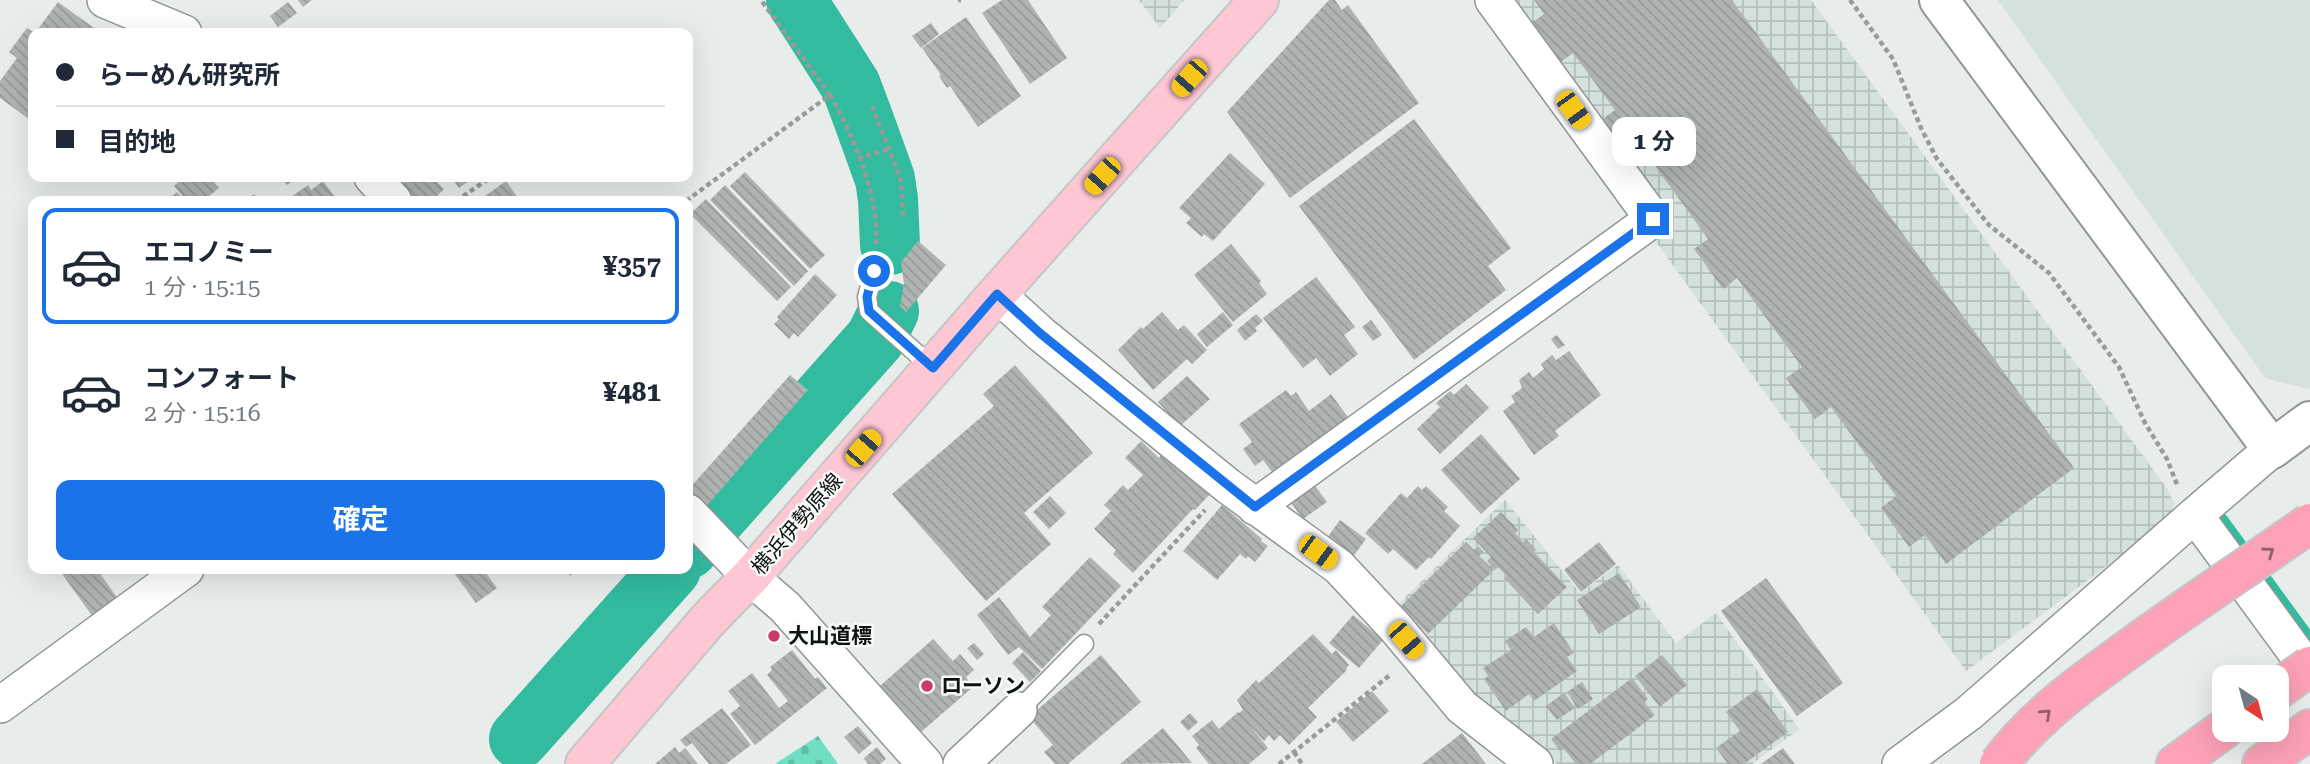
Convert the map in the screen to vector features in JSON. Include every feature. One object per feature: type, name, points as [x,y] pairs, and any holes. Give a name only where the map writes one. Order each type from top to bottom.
[{"type":"highway","points":[[1999,764],[2047,712],[2088,678],[2310,523]]},
{"type":"highway","points":[[2289,682],[2310,666]]},
{"type":"highway","points":[[2262,764],[2310,729]]},
{"type":"highway","points":[[2176,764],[2212,738]]},
{"type":"main road","name":"横浜伊勢原線","points":[[585,764],[708,620],[750,577],[1259,0]]},
{"type":"street","points":[[106,0],[172,28]]},
{"type":"street","points":[[1255,507],[1653,219],[1493,0]]},
{"type":"street","points":[[1938,0],[2272,449]]},
{"type":"street","points":[[377,182],[389,196]]},
{"type":"street","points":[[997,294],[1041,334],[1228,486],[1339,567],[1462,707],[1535,764]]},
{"type":"street","points":[[1900,764],[1969,713],[2272,449],[2310,421]]},
{"type":"street","points":[[2195,515],[2310,672]]},
{"type":"street","points":[[699,523],[750,577],[785,607],[925,764]]},
{"type":"street","points":[[0,705],[179,574]]},
{"type":"street","points":[[961,764],[1019,710]]},
{"type":"lane","points":[[874,271],[867,297],[869,311],[933,368]]},
{"type":"lane","points":[[1019,710],[1084,644]]},
{"type":"path","points":[[761,0],[830,95],[841,115],[858,158],[874,212],[874,271]]},
{"type":"path","points":[[1850,0],[1893,59],[1921,128],[1937,159],[1989,225],[2049,273],[2119,367],[2145,423],[2167,459],[2182,497],[2195,515]]},
{"type":"path","points":[[692,196],[830,95]]},
{"type":"path","points":[[872,106],[901,180],[903,218]]},
{"type":"path","points":[[858,158],[887,149]]},
{"type":"path","points":[[463,196],[484,182]]},
{"type":"path","points":[[1084,644],[1085,639],[1228,486]]},
{"type":"path","points":[[1279,764],[1417,653]]},
{"type":"path","points":[[1294,752],[1302,764]]},
{"type":"shaded area","points":[[1139,0],[1184,0],[1160,28]]},
{"type":"shaded area","points":[[1503,0],[1811,0],[2168,490],[2174,503],[2171,518],[1966,671],[1646,228]]},
{"type":"shaded area","points":[[1998,0],[2310,0],[2310,388],[2265,378]]},
{"type":"shaded area","points":[[1505,500],[1580,593],[1618,565],[1676,643],[1716,613],[1799,729],[1752,764],[1557,764],[1480,701],[1392,610]]},
{"type":"green space","points":[[818,736],[838,764],[775,764]]},
{"type":"building","points":[[298,0],[312,0],[303,7]]},
{"type":"building","points":[[1002,0],[1028,0],[1067,58],[1030,84],[982,13]]},
{"type":"building","points":[[1329,0],[1335,0],[1342,10],[1348,5],[1419,103],[1290,198],[1227,112]]},
{"type":"building","points":[[1534,0],[1732,0],[2074,468],[1946,564],[1925,535],[1909,547],[1881,508],[1896,496],[1831,407],[1815,419],[1786,378],[1802,367],[1737,278],[1723,289],[1694,249],[1708,239],[1644,150],[1629,161],[1600,121],[1615,110],[1573,53],[1558,64],[1529,25],[1544,14]]},
{"type":"building","points":[[58,2],[94,28],[39,28]]},
{"type":"building","points":[[288,2],[297,13],[278,27],[270,16]]},
{"type":"building","points":[[966,17],[1021,96],[978,127],[950,86],[947,88],[922,48]]},
{"type":"building","points":[[931,23],[939,34],[921,48],[912,36]]},
{"type":"building","points":[[28,29],[28,118],[0,98],[0,81],[17,58],[9,52]]},
{"type":"building","points":[[1414,119],[1511,248],[1488,266],[1506,290],[1414,360],[1299,206]]},
{"type":"building","points":[[1230,153],[1265,184],[1213,241],[1204,234],[1202,237],[1186,223],[1191,218],[1179,208]]},
{"type":"building","points":[[745,172],[825,255],[810,269],[730,186]]},
{"type":"building","points":[[178,182],[214,182],[219,188],[209,196],[183,196],[174,186]]},
{"type":"building","points":[[324,182],[334,196],[292,196],[308,185],[311,190]]},
{"type":"building","points":[[404,182],[437,182],[444,189],[437,196],[410,196],[400,186]]},
{"type":"building","points":[[455,182],[467,182],[459,188]]},
{"type":"building","points":[[507,182],[516,196],[485,196]]},
{"type":"building","points":[[725,185],[808,271],[794,286],[710,200]]},
{"type":"building","points":[[706,199],[791,287],[777,301],[693,217],[693,211]]},
{"type":"building","points":[[918,241],[946,265],[906,312],[900,306],[904,284],[901,262]]},
{"type":"building","points":[[1231,244],[1261,281],[1259,283],[1267,294],[1233,322],[1194,275]]},
{"type":"building","points":[[815,274],[837,295],[798,337],[794,333],[789,339],[774,324],[779,319],[777,317]]},
{"type":"building","points":[[1316,277],[1355,327],[1344,335],[1358,354],[1330,376],[1316,358],[1303,368],[1263,318]]},
{"type":"building","points":[[1162,312],[1178,330],[1184,325],[1207,350],[1192,364],[1187,359],[1153,390],[1118,350],[1141,327],[1143,329]]},
{"type":"building","points":[[1223,312],[1233,325],[1207,347],[1197,334]]},
{"type":"building","points":[[1256,314],[1263,321],[1255,328],[1257,331],[1245,341],[1237,330]]},
{"type":"building","points":[[1371,320],[1382,335],[1373,341],[1362,327]]},
{"type":"building","points":[[1557,335],[1565,345],[1558,349],[1551,339]]},
{"type":"building","points":[[1569,351],[1601,395],[1555,431],[1559,436],[1534,455],[1503,411],[1515,402],[1511,396],[1522,388],[1519,380],[1529,372],[1533,378],[1544,369],[1541,364],[1552,355],[1556,360]]},
{"type":"building","points":[[1015,365],[1093,453],[1024,513],[1051,544],[986,601],[892,494],[994,406],[983,394]]},
{"type":"building","points":[[790,375],[808,390],[704,509],[693,499],[693,484]]},
{"type":"building","points":[[1187,376],[1210,399],[1180,426],[1158,402]]},
{"type":"building","points":[[1466,384],[1489,408],[1440,454],[1417,429],[1440,407],[1436,403],[1450,391],[1454,395]]},
{"type":"building","points":[[1286,390],[1291,396],[1296,392],[1309,411],[1331,394],[1350,420],[1275,476],[1263,460],[1255,466],[1243,449],[1252,442],[1239,424]]},
{"type":"building","points":[[1481,434],[1520,479],[1481,514],[1441,470]]},
{"type":"building","points":[[1141,441],[1159,458],[1162,453],[1211,493],[1133,573],[1113,554],[1116,550],[1094,529],[1111,511],[1104,505],[1123,485],[1128,490],[1143,475],[1125,458]]},
{"type":"building","points":[[1313,483],[1327,502],[1303,519],[1289,500]]},
{"type":"building","points":[[1418,486],[1422,490],[1426,486],[1448,507],[1444,511],[1460,526],[1431,559],[1429,557],[1416,570],[1393,549],[1388,554],[1365,533],[1401,493],[1407,498]]},
{"type":"building","points":[[1050,496],[1066,513],[1049,529],[1033,512]]},
{"type":"building","points":[[1222,505],[1268,546],[1255,562],[1240,554],[1217,580],[1183,551]]},
{"type":"building","points":[[1501,512],[1518,530],[1515,533],[1523,542],[1526,539],[1536,550],[1534,552],[1567,587],[1538,614],[1504,578],[1507,576],[1498,567],[1495,570],[1487,561],[1491,557],[1473,538]]},
{"type":"building","points":[[1340,520],[1366,539],[1350,561],[1324,542]]},
{"type":"building","points":[[1466,542],[1474,550],[1478,546],[1484,552],[1479,556],[1494,570],[1428,634],[1401,606]]},
{"type":"building","points":[[1599,542],[1616,564],[1581,592],[1564,570]]},
{"type":"building","points":[[1090,557],[1121,586],[1042,669],[1019,647],[1008,655],[977,615],[999,597],[1030,637],[1051,615],[1042,607]]},
{"type":"building","points":[[1619,573],[1641,607],[1599,634],[1577,600]]},
{"type":"building","points":[[62,574],[100,574],[118,599],[93,617]]},
{"type":"building","points":[[455,574],[487,574],[497,588],[476,603]]},
{"type":"building","points":[[1766,578],[1843,683],[1797,716],[1721,611]]},
{"type":"building","points":[[1353,615],[1383,640],[1359,668],[1329,643]]},
{"type":"building","points":[[1554,623],[1574,653],[1567,657],[1577,671],[1534,701],[1529,694],[1506,711],[1484,679],[1488,676],[1483,668],[1511,650],[1505,641],[1526,627],[1534,637]]},
{"type":"building","points":[[1313,634],[1332,654],[1336,650],[1349,665],[1308,708],[1317,717],[1289,745],[1280,735],[1274,741],[1269,735],[1264,741],[1249,724],[1268,748],[1249,764],[1209,764],[1196,748],[1199,745],[1192,736],[1212,720],[1219,729],[1243,710],[1237,700],[1256,680],[1259,683]]},
{"type":"building","name":"ローソン","points":[[933,639],[953,661],[960,654],[974,670],[966,677],[973,687],[921,732],[880,686]]},
{"type":"building","points":[[974,643],[984,654],[977,660],[967,648]]},
{"type":"building","points":[[792,650],[815,679],[818,677],[827,688],[755,745],[730,714],[740,706],[728,691],[752,673],[779,708],[788,701],[767,675],[772,670],[770,667]]},
{"type":"building","points":[[1023,652],[1041,671],[1030,682],[1012,663]]},
{"type":"building","points":[[1101,655],[1141,702],[1068,764],[1055,764],[1044,752],[1053,745],[1029,717]]},
{"type":"building","points":[[1662,655],[1687,685],[1660,707],[1635,676]]},
{"type":"building","points":[[1632,678],[1648,699],[1644,702],[1655,715],[1590,764],[1576,764],[1564,749],[1560,751],[1551,739]]},
{"type":"building","points":[[1582,682],[1593,699],[1578,709],[1567,692]]},
{"type":"building","points":[[1757,689],[1788,732],[1744,764],[1728,764],[1716,748],[1740,731],[1726,712]]},
{"type":"building","points":[[1372,691],[1389,711],[1353,742],[1336,722]]},
{"type":"building","points":[[1564,693],[1575,708],[1557,720],[1546,706]]},
{"type":"building","points":[[722,708],[751,745],[726,764],[709,764],[692,743],[686,747],[680,740]]},
{"type":"building","points":[[1190,713],[1198,722],[1188,731],[1180,722]]},
{"type":"building","points":[[858,726],[872,743],[859,754],[844,737]]},
{"type":"building","points":[[1163,728],[1192,763],[1120,764]]},
{"type":"building","points":[[1462,733],[1486,764],[1422,764]]},
{"type":"building","points":[[675,747],[679,753],[685,748],[698,764],[655,764]]},
{"type":"building","points":[[877,747],[886,759],[880,764],[868,764],[864,758]]},
{"type":"building","points":[[1783,748],[1795,764],[1761,764]]},
{"type":"waterway","points":[[796,0],[851,86],[885,179],[890,245]]},
{"type":"waterway","points":[[693,543],[875,339],[889,311]]},
{"type":"waterway","points":[[2222,518],[2250,556]]},
{"type":"waterway","points":[[2259,568],[2310,638]]},
{"type":"waterway","points":[[519,739],[667,574]]},
{"type":"place","name":"大山道標","points":[[774,636]]},
{"type":"place","name":"ローソン","points":[[927,686]]},
{"type":"route","points":[[874,271],[867,297],[869,311],[933,368],[997,294],[1041,334],[1255,507],[1653,219]]}]
